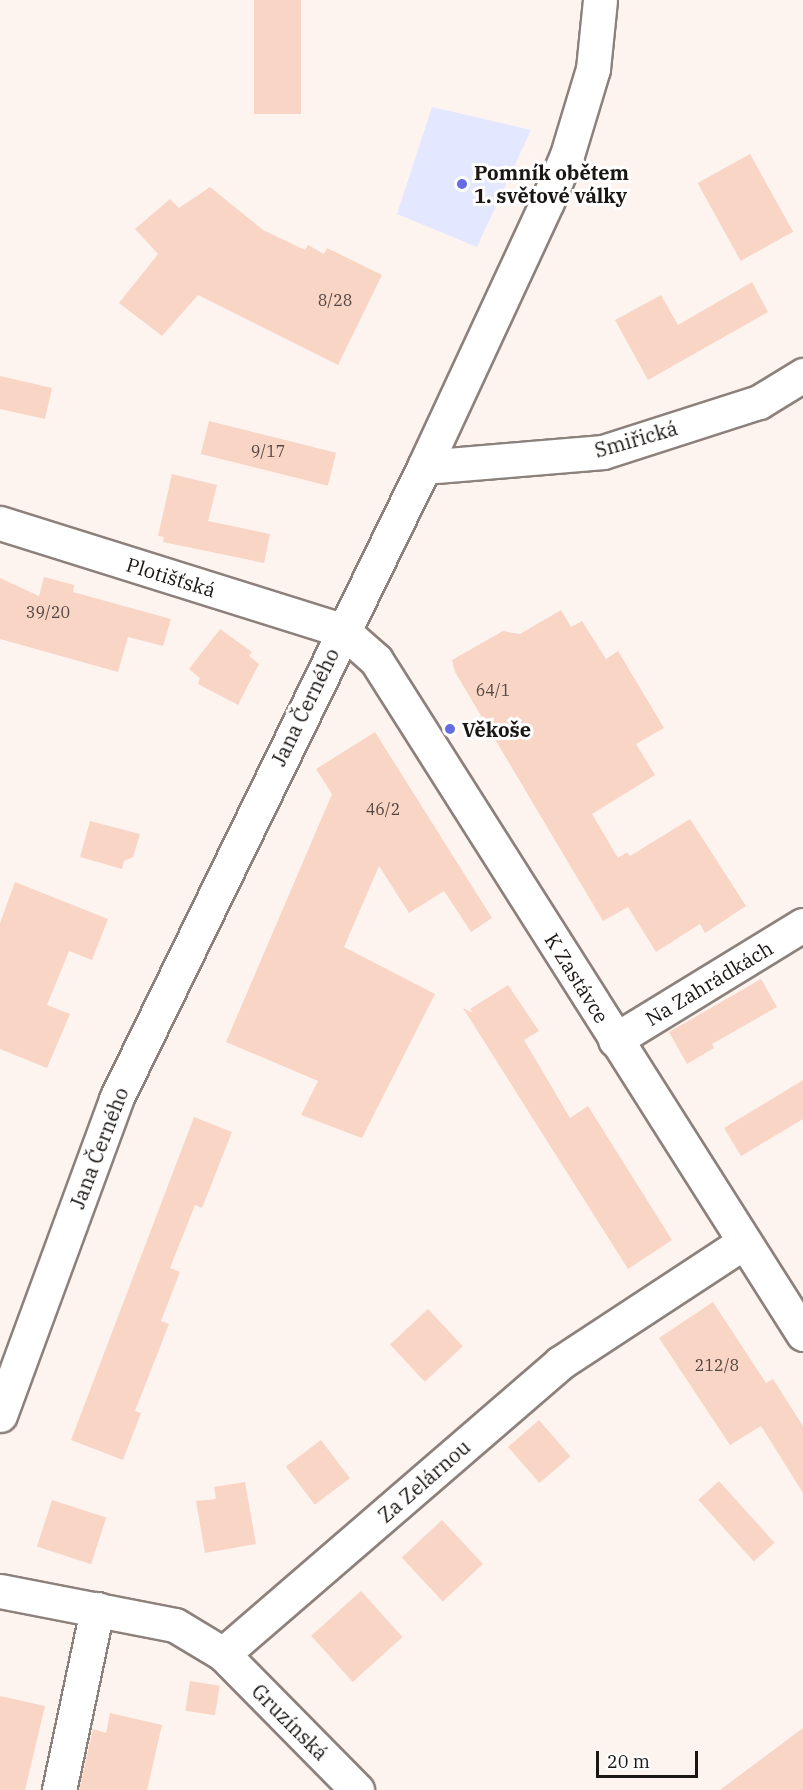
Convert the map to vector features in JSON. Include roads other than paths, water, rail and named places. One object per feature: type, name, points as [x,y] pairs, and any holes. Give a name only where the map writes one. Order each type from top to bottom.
[{"type":"street","name":"Jana Černého","points":[[0,1415],[116,1099],[342,630],[424,467],[567,155],[593,69],[600,0]]},
{"type":"street","name":"Smiřická","points":[[424,467],[603,452],[759,402],[803,375]]},
{"type":"street","name":"Plotišťská","points":[[0,523],[342,630]]},
{"type":"street","name":"K Zastávce","points":[[342,630],[376,660],[803,1334]]},
{"type":"street","name":"Na Zahrádkách","points":[[615,1040],[803,925]]},
{"type":"street","name":"Za Zelárnou","points":[[223,1654],[561,1363],[744,1242]]},
{"type":"street","points":[[0,1591],[175,1625],[223,1654]]},
{"type":"street","points":[[59,1790],[98,1609]]},
{"type":"street","name":"Gruzínská","points":[[223,1654],[357,1790]]},
{"type":"place","name":"Pomník obětem 1. světové války","points":[[462,184]]},
{"type":"place","name":"Věkoše","points":[[450,729]]}]
